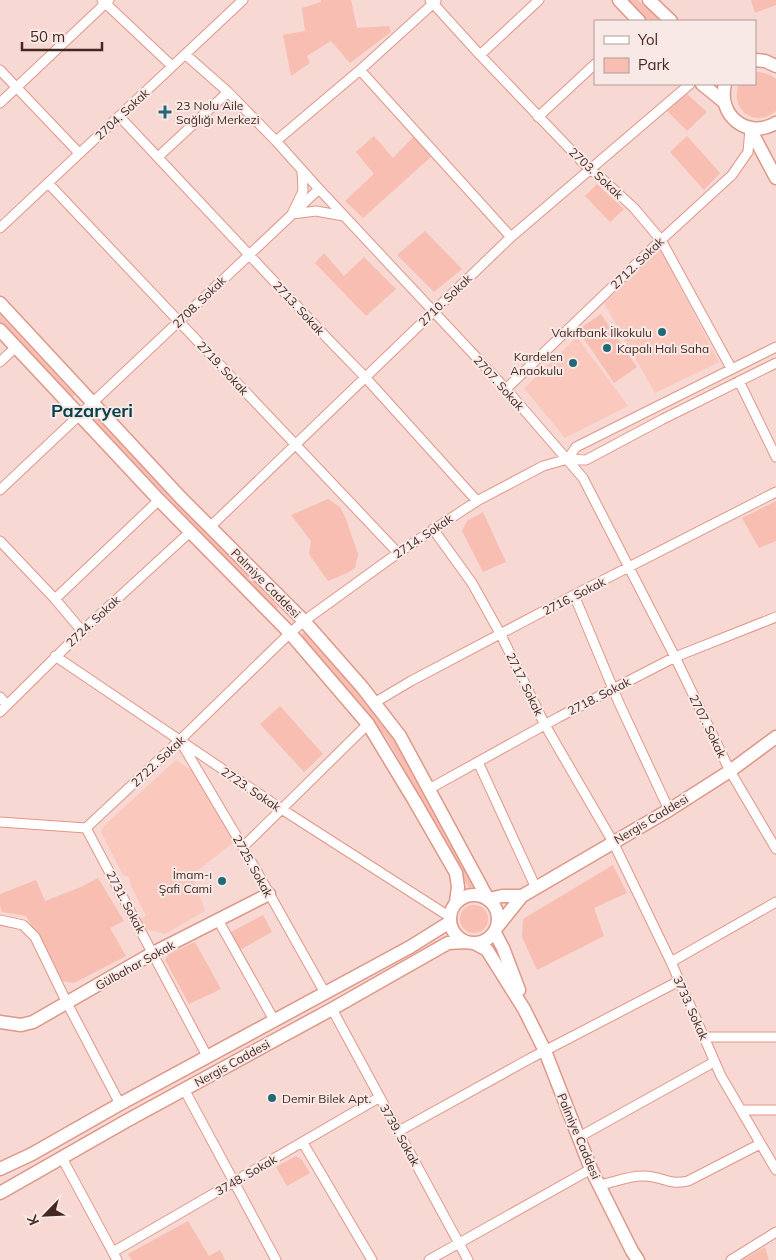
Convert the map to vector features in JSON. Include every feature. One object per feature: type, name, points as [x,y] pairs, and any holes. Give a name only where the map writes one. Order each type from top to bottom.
[{"type":"main road","points":[[619,0],[638,20]]},
{"type":"main road","points":[[650,0],[670,20]]},
{"type":"main road","points":[[703,85],[724,102]]},
{"type":"main road","points":[[725,85],[724,102],[727,111],[733,119],[741,125],[750,128],[760,129],[776,124]]},
{"type":"main road","points":[[750,128],[776,178]]},
{"type":"main road","name":"Palmiye Caddesi","points":[[0,304],[210,527],[304,621],[362,686],[400,736],[488,898]]},
{"type":"main road","name":"Palmiye Caddesi","points":[[0,330],[159,500],[290,633],[368,724],[456,872],[458,887],[456,902]]},
{"type":"main road","name":"Nergis Caddesi","points":[[522,896],[669,810],[776,737]]},
{"type":"main road","name":"Gülbahar Sokak","points":[[0,1022],[21,1025],[33,1022],[154,953],[269,894]]},
{"type":"main road","points":[[496,929],[498,910],[488,898],[479,894],[471,894],[456,902],[452,909],[450,919],[454,932],[470,943],[489,938],[522,896]]},
{"type":"main road","points":[[488,898],[522,896]]},
{"type":"main road","name":"Nergis Caddesi","points":[[0,1169],[32,1154],[207,1056],[410,947],[450,919]]},
{"type":"main road","name":"Palmiye Caddesi","points":[[496,929],[524,1009]]},
{"type":"main road","name":"Palmiye Caddesi","points":[[470,943],[487,950],[524,1009],[545,1051],[591,1169],[638,1260]]},
{"type":"main road","name":"Nergis Caddesi","points":[[0,1193],[220,1068],[332,1009],[448,944],[470,943]]},
{"type":"street","name":"2704. Sokak","points":[[0,228],[243,0]]},
{"type":"street","points":[[480,55],[539,0]]},
{"type":"street","points":[[0,103],[105,1],[172,66]]},
{"type":"street","points":[[276,141],[360,70],[433,1]]},
{"type":"street","name":"2703. Sokak","points":[[433,1],[538,117],[590,170],[597,174],[634,208],[662,240],[732,368]]},
{"type":"street","name":"2707. Sokak","points":[[186,54],[228,92],[276,141],[506,389],[583,478],[676,657],[730,770],[776,849]]},
{"type":"street","points":[[538,117],[594,65]]},
{"type":"street","points":[[0,70],[79,153]]},
{"type":"street","points":[[360,70],[511,237]]},
{"type":"street","name":"2710. Sokak","points":[[210,527],[511,237],[689,85]]},
{"type":"street","points":[[158,157],[228,92]]},
{"type":"street","name":"2713. Sokak","points":[[120,117],[365,377],[477,501]]},
{"type":"street","name":"2712. Sokak","points":[[506,389],[732,175],[748,152],[750,128]]},
{"type":"street","points":[[292,214],[303,191],[302,169]]},
{"type":"street","name":"2719. Sokak","points":[[48,183],[398,553]]},
{"type":"street","name":"2708. Sokak","points":[[0,490],[81,416],[92,403],[319,189]]},
{"type":"street","points":[[292,214],[316,211],[344,216]]},
{"type":"street","name":"2714. Sokak","points":[[568,459],[576,447],[620,427],[776,347]]},
{"type":"street","points":[[0,362],[16,348]]},
{"type":"street","name":"2714. Sokak","points":[[290,633],[398,553],[477,501],[542,466],[568,459],[586,460],[776,363]]},
{"type":"street","points":[[739,381],[776,457]]},
{"type":"street","name":"2716. Sokak","points":[[374,703],[411,681],[574,595],[776,492]]},
{"type":"street","points":[[55,599],[159,500]]},
{"type":"street","name":"2717. Sokak","points":[[433,529],[472,583],[501,635],[545,725],[613,842]]},
{"type":"street","name":"2724. Sokak","points":[[0,712],[55,656],[190,532]]},
{"type":"street","points":[[0,541],[55,599],[82,631]]},
{"type":"street","points":[[574,595],[618,703],[669,810]]},
{"type":"street","name":"2718. Sokak","points":[[429,789],[545,725],[676,657],[776,617]]},
{"type":"street","name":"2722. Sokak","points":[[86,828],[290,633]]},
{"type":"street","name":"2723. Sokak","points":[[55,656],[283,810],[450,919]]},
{"type":"street","points":[[0,697],[7,705]]},
{"type":"street","points":[[243,847],[283,810],[368,724]]},
{"type":"street","name":"2725. Sokak","points":[[180,740],[325,992]]},
{"type":"street","points":[[478,762],[536,888]]},
{"type":"street","points":[[0,822],[86,828]]},
{"type":"street","name":"2731. Sokak","points":[[86,828],[207,1056]]},
{"type":"street","name":"3733. Sokak","points":[[613,842],[671,962],[714,1062],[776,1170]]},
{"type":"street","points":[[671,962],[776,902]]},
{"type":"street","points":[[0,920],[23,925],[35,937],[120,1104]]},
{"type":"street","points":[[218,920],[274,1020]]},
{"type":"street","points":[[399,1131],[545,1051],[679,981]]},
{"type":"street","name":"3739. Sokak","points":[[332,1009],[468,1260]]},
{"type":"street","points":[[704,1037],[776,1037]]},
{"type":"street","points":[[579,1137],[714,1062]]},
{"type":"street","points":[[184,1089],[276,1260]]},
{"type":"street","name":"3748. Sokak","points":[[115,1256],[233,1181],[303,1143],[380,1097]]},
{"type":"street","points":[[741,1110],[776,1110]]},
{"type":"street","points":[[303,1143],[372,1260]]},
{"type":"street","points":[[600,1185],[641,1176],[656,1176],[666,1181],[678,1183],[688,1181],[760,1144]]},
{"type":"street","points":[[62,1158],[115,1256]]},
{"type":"street","points":[[429,1260],[591,1169]]},
{"type":"street","points":[[731,1260],[776,1232]]},
{"type":"shaded area","name":"Vakıfbank İlkokulu","points":[[660,249],[719,362],[655,393],[604,303]]},
{"type":"shaded area","name":"Kardelen Anaokulu","points":[[577,337],[628,406],[565,438],[524,388]]},
{"type":"shaded area","points":[[176,760],[195,773],[234,842],[192,875],[205,911],[165,934],[146,929],[141,919],[146,916],[131,886],[129,877],[123,875],[101,832],[104,826]]},
{"type":"green space","points":[[321,0],[351,0],[357,28],[389,26],[391,32],[350,63],[331,41],[307,56],[310,63],[291,76],[283,35],[305,31],[302,8],[321,2]]},
{"type":"green space","points":[[626,0],[638,0],[659,20],[646,20]]},
{"type":"green space","points":[[751,0],[776,0],[776,5],[755,13]]},
{"type":"green space","points":[[756,72],[771,76],[776,79],[776,111],[760,118],[752,117],[741,108],[737,93],[739,85],[756,85]]},
{"type":"green space","points":[[686,93],[707,112],[687,131],[667,111]]},
{"type":"green space","points":[[374,136],[393,158],[414,136],[432,156],[363,218],[345,201],[374,174],[356,152]]},
{"type":"green space","points":[[687,136],[720,173],[704,190],[670,152]]},
{"type":"green space","points":[[597,184],[624,209],[610,222],[585,196]]},
{"type":"green space","points":[[425,231],[462,269],[434,292],[397,255]]},
{"type":"green space","points":[[324,253],[344,276],[364,257],[396,289],[366,316],[315,263]]},
{"type":"green space","name":"Kapalı Halı Saha","points":[[601,314],[637,367],[614,383],[578,330]]},
{"type":"green space","points":[[0,315],[75,395],[71,398],[0,322]]},
{"type":"green space","points":[[91,412],[278,607],[276,610],[88,415]]},
{"type":"green space","points":[[328,499],[340,507],[358,554],[355,568],[328,581],[309,554],[311,541],[291,515]]},
{"type":"green space","points":[[776,501],[776,541],[759,548],[742,518]]},
{"type":"green space","points":[[483,512],[506,562],[483,572],[462,531],[467,521]]},
{"type":"green space","points":[[304,632],[349,680],[397,742],[477,888],[471,892],[388,740],[354,697],[300,636]]},
{"type":"green space","points":[[280,706],[323,754],[304,772],[260,724]]},
{"type":"green space","points":[[613,865],[627,893],[594,908],[604,936],[537,970],[522,937],[523,919]]},
{"type":"green space","points":[[98,878],[124,921],[110,928],[126,956],[74,983],[63,981],[26,916],[2,912],[0,894],[36,880],[45,901]]},
{"type":"green space","points":[[474,905],[484,909],[488,919],[484,929],[474,933],[464,929],[460,919],[464,909]]},
{"type":"green space","points":[[263,915],[272,932],[238,951],[229,933]]},
{"type":"green space","points":[[195,942],[221,989],[189,1004],[165,960],[169,954]]},
{"type":"green space","points":[[296,1156],[302,1160],[310,1173],[287,1186],[276,1167]]},
{"type":"green space","points":[[188,1221],[209,1256],[220,1250],[225,1260],[132,1260],[128,1254]]},
{"type":"green space","points":[[765,1247],[769,1260],[742,1260]]},
{"type":"place","name":"23 Nolu Aile Sağlığı Merkezi","points":[[165,112]]},
{"type":"place","name":"Vakıfbank İlkokulu","points":[[662,332]]},
{"type":"place","name":"Kapalı Halı Saha","points":[[607,348]]},
{"type":"place","name":"Kardelen Anaokulu","points":[[573,363]]},
{"type":"place","name":"İmam-ı Şafi Cami","points":[[222,881]]},
{"type":"place","name":"Demir Bilek Apt.","points":[[272,1098]]},
{"type":"district","name":"Pazaryeri","points":[[92,410]]}]
